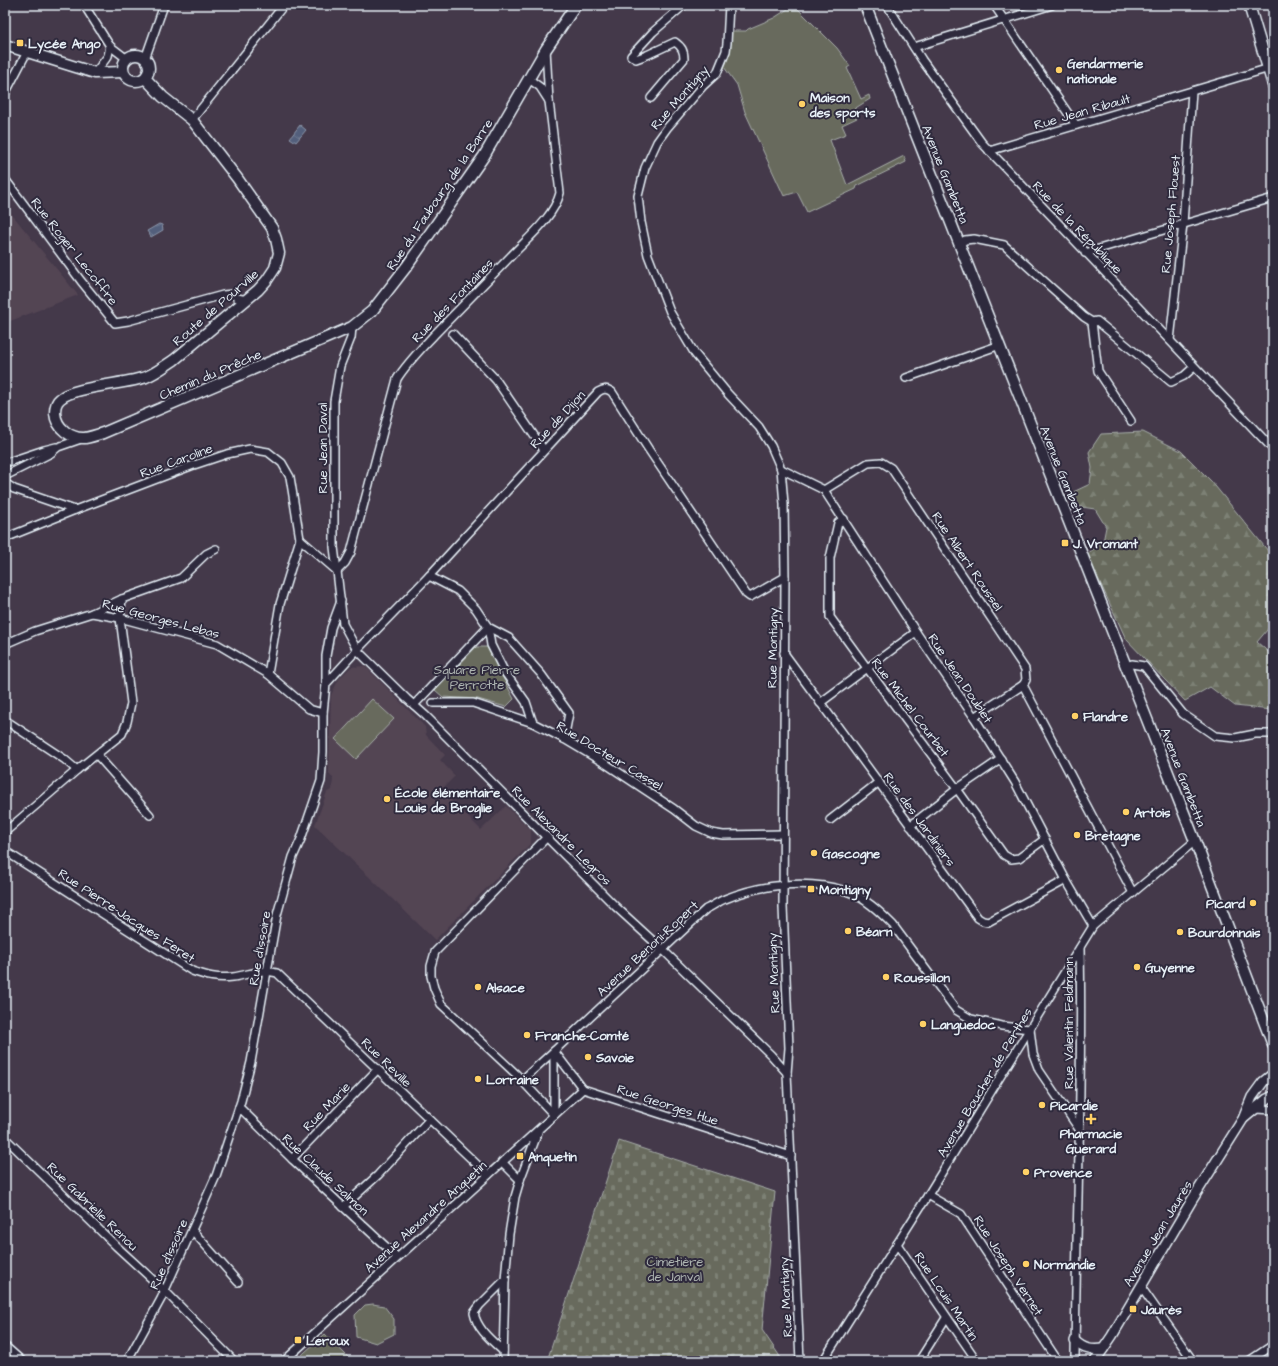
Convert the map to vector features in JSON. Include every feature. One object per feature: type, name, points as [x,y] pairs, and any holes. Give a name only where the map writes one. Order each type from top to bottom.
[{"type":"main road","name":"Rue du Faubourg de la Barre","points":[[352,327],[372,311],[416,254],[484,156],[546,49],[576,5]]},
{"type":"main road","name":"Avenue Gambetta","points":[[864,5],[1000,345],[1056,492],[1195,841],[1273,1045]]},
{"type":"main road","points":[[1249,5],[1270,68],[1273,85]]},
{"type":"main road","points":[[5,45],[95,73],[124,72]]},
{"type":"main road","points":[[134,56],[142,56],[145,59],[148,62],[149,71],[145,78],[132,81],[125,76],[124,63],[127,59],[134,56]]},
{"type":"main road","name":"Route de Pourville","points":[[80,437],[64,431],[58,421],[55,415],[55,409],[60,399],[72,392],[147,377],[174,360],[247,300],[267,280],[275,268],[279,253],[272,228],[237,178],[192,120],[164,97],[145,78]]},
{"type":"main road","name":"Chemin du Prêche","points":[[80,437],[103,433],[352,327]]},
{"type":"street","points":[[84,5],[110,46],[127,59]]},
{"type":"street","points":[[145,59],[164,5]]},
{"type":"street","points":[[192,120],[284,5]]},
{"type":"street","points":[[651,98],[684,59],[684,51],[681,46],[675,42],[636,59],[631,56],[653,32],[684,5]]},
{"type":"street","name":"Rue Montigny","points":[[729,5],[727,43],[723,60],[717,72],[702,86],[657,142],[645,168],[638,196],[641,222],[648,255],[670,312],[695,354],[728,394],[759,427],[771,446],[781,469],[784,504],[785,577],[783,906],[789,1048],[787,1073],[800,1361]]},
{"type":"street","name":"Rue de la République","points":[[887,5],[914,47],[989,151],[1273,450]]},
{"type":"street","points":[[994,5],[1076,125]]},
{"type":"street","points":[[914,47],[1052,5]]},
{"type":"street","points":[[95,73],[105,61],[110,46]]},
{"type":"street","name":"Rue des Fontaines","points":[[337,571],[345,563],[351,552],[397,379],[404,367],[528,238],[550,214],[557,202],[560,193],[549,101],[546,49]]},
{"type":"street","points":[[5,94],[27,52]]},
{"type":"street","name":"Rue Jean Ribault","points":[[989,151],[1270,68]]},
{"type":"street","points":[[529,80],[540,87],[549,101]]},
{"type":"street","name":"Rue Joseph Flouest","points":[[1170,340],[1183,224],[1192,91]]},
{"type":"street","name":"Rue Roger Lecoffre","points":[[5,180],[114,323],[128,321],[223,295],[233,294],[237,298],[247,300]]},
{"type":"street","points":[[1085,253],[1273,198]]},
{"type":"street","points":[[960,244],[965,240],[974,239],[1004,246],[1084,317],[1092,322],[1097,321],[1170,382],[1184,376],[1194,367]]},
{"type":"street","points":[[1092,322],[1098,371],[1131,421]]},
{"type":"street","name":"Rue Jean Daval","points":[[337,571],[334,547],[334,401],[340,366],[351,338],[352,327]]},
{"type":"street","points":[[453,334],[496,380],[544,450]]},
{"type":"street","points":[[906,378],[1000,345]]},
{"type":"street","name":"Rue de Dijon","points":[[326,684],[429,576],[598,392],[602,390],[608,389],[612,392],[649,450],[746,594],[750,597],[756,595],[785,577]]},
{"type":"street","points":[[5,463],[58,447],[80,437]]},
{"type":"street","points":[[5,476],[51,453],[58,447]]},
{"type":"street","name":"Rue Caroline","points":[[75,510],[191,466],[250,449],[268,452],[282,463],[290,477],[300,539]]},
{"type":"street","name":"Rue Albert Roussel","points":[[824,490],[868,462],[881,462],[891,468],[1025,669],[1026,680],[1024,685]]},
{"type":"street","name":"Rue Jean Doublet","points":[[781,469],[824,490],[844,519],[916,632],[1016,782],[1066,880],[1093,926]]},
{"type":"street","points":[[5,483],[14,489],[75,510]]},
{"type":"street","points":[[5,538],[75,510]]},
{"type":"street","name":"Rue Michel Courbet","points":[[844,519],[838,523],[830,558],[830,617],[958,789],[1004,855],[1011,859],[1019,858],[1045,840]]},
{"type":"street","points":[[268,674],[280,604],[300,539],[337,571]]},
{"type":"street","points":[[5,644],[35,631],[92,612],[122,599],[181,578],[206,554],[216,549]]},
{"type":"street","name":"Rue d'Issoire","points":[[127,1361],[165,1291],[216,1176],[239,1107],[251,1062],[277,915],[293,857],[301,839],[321,781],[327,649],[331,628],[340,601],[337,571]]},
{"type":"street","points":[[429,576],[458,591],[476,609],[488,627],[492,645],[504,671],[526,702],[533,723]]},
{"type":"street","points":[[5,832],[77,770],[98,755],[122,734],[127,722],[131,703],[120,618],[122,599]]},
{"type":"street","name":"Rue Alexandre Legros","points":[[340,601],[343,624],[357,650],[414,704],[616,907],[663,950],[771,1055],[787,1073]]},
{"type":"street","name":"Rue Georges Lebas","points":[[92,612],[217,644],[268,674],[309,709],[323,713]]},
{"type":"street","points":[[414,704],[488,627]]},
{"type":"street","points":[[488,627],[509,638],[541,674],[569,713],[564,739]]},
{"type":"street","points":[[820,703],[916,632]]},
{"type":"street","name":"Rue des Jardiniers","points":[[784,653],[978,918],[983,922],[988,922],[1066,880]]},
{"type":"street","points":[[1126,666],[1132,664],[1144,666],[1183,714],[1215,736],[1235,738],[1255,734],[1273,734]]},
{"type":"street","points":[[974,717],[1024,685],[1133,893]]},
{"type":"street","points":[[424,694],[433,703],[425,715]]},
{"type":"street","name":"Rue Docteur Cassel","points":[[433,703],[473,703],[533,723],[564,739],[606,764],[674,809],[696,826],[711,833],[723,835],[783,834]]},
{"type":"street","points":[[5,720],[64,759],[77,770]]},
{"type":"street","points":[[98,755],[150,815]]},
{"type":"street","points":[[910,826],[958,789],[1001,759]]},
{"type":"street","points":[[830,820],[879,782]]},
{"type":"street","points":[[547,836],[435,952],[431,966],[431,976],[434,988],[441,1004],[522,1080],[554,1115]]},
{"type":"street","name":"Avenue Boucher de Perthes","points":[[823,1361],[928,1195],[1093,926],[1195,841]]},
{"type":"street","name":"Rue Pierre-Jacques Feret","points":[[5,851],[192,971],[212,978],[233,977],[267,970]]},
{"type":"street","name":"Avenue Benoni-Ropert","points":[[522,1080],[706,909],[725,899],[757,889],[783,884],[812,884],[830,887],[860,898],[882,914],[893,925],[956,1010],[971,1019],[1002,1026],[1030,1029]]},
{"type":"street","name":"Rue Valentin Feldmann","points":[[1075,1361],[1081,995],[1080,948]]},
{"type":"street","name":"Rue Reville","points":[[267,970],[277,973],[488,1175]]},
{"type":"street","points":[[1030,1029],[1033,1054],[1039,1070],[1079,1130]]},
{"type":"street","points":[[554,1051],[554,1115]]},
{"type":"street","points":[[554,1051],[583,1089]]},
{"type":"street","name":"Rue Marie","points":[[292,1159],[377,1070]]},
{"type":"street","name":"Avenue Jean Jaurès","points":[[1095,1361],[1242,1119],[1252,1096],[1263,1082],[1273,1074]]},
{"type":"street","name":"Avenue Alexandre Anquetin","points":[[284,1361],[583,1089]]},
{"type":"street","name":"Rue Georges Hue","points":[[583,1089],[791,1156]]},
{"type":"street","name":"Avenue Jean Jaurès","points":[[1242,1119],[1273,1096]]},
{"type":"street","name":"Rue Claude Salmon","points":[[239,1107],[292,1159],[397,1257]]},
{"type":"street","points":[[1256,1109],[1273,1110]]},
{"type":"street","points":[[343,1207],[378,1175],[429,1120]]},
{"type":"street","points":[[503,1361],[504,1280],[509,1234],[515,1197],[539,1128]]},
{"type":"street","name":"Rue Gabrielle Renou","points":[[5,1138],[116,1246],[165,1291],[234,1361]]},
{"type":"street","points":[[502,1162],[520,1180]]},
{"type":"street","name":"Rue Joseph Vernet","points":[[928,1195],[961,1214],[1058,1361]]},
{"type":"street","points":[[192,1230],[238,1282]]},
{"type":"street","name":"Rue Louis Martin","points":[[897,1244],[946,1318],[977,1361]]},
{"type":"street","points":[[502,1351],[481,1329],[476,1321],[474,1313],[504,1280]]},
{"type":"street","points":[[1141,1287],[1193,1361]]},
{"type":"street","points":[[919,1361],[946,1318]]},
{"type":"street","points":[[1075,1341],[1085,1349],[1103,1349]]},
{"type":"street","points":[[1249,1361],[1273,1345]]},
{"type":"street","points":[[5,1346],[22,1361]]},
{"type":"shaded area","points":[[5,206],[78,295],[5,323]]},
{"type":"shaded area","name":"École élémentaire Louis de Broglie","points":[[365,666],[425,727],[426,735],[445,755],[440,760],[455,776],[441,790],[481,830],[506,806],[531,830],[531,843],[435,940],[315,825],[327,792],[332,790],[333,778],[329,773],[331,695],[339,679],[351,667]]},
{"type":"green space","name":"Maison des sports","points":[[794,5],[837,48],[850,66],[847,68],[861,99],[869,95],[870,99],[854,109],[857,118],[842,125],[846,134],[830,140],[847,185],[904,156],[906,162],[857,186],[856,189],[807,212],[797,192],[784,196],[745,112],[737,85],[724,67],[730,50],[731,31],[746,31],[774,18]]},
{"type":"green space","points":[[1143,432],[1181,451],[1211,481],[1273,557],[1273,623],[1257,642],[1273,656],[1273,708],[1271,710],[1235,706],[1210,687],[1185,701],[1126,639],[1087,554],[1103,542],[1106,527],[1095,509],[1075,506],[1067,495],[1090,484],[1092,468],[1089,452],[1101,434]]},
{"type":"green space","name":"Square Pierre Perrotte","points":[[476,647],[487,647],[514,699],[506,707],[478,699],[443,697],[435,690]]},
{"type":"green space","points":[[372,699],[394,719],[356,759],[335,739]]},
{"type":"green space","name":"Cimetière de Janval","points":[[619,1141],[775,1192],[762,1330],[783,1361],[547,1361]]},
{"type":"green space","points":[[373,1304],[384,1306],[394,1319],[394,1334],[376,1343],[356,1337],[355,1315],[365,1305]]},
{"type":"green space","points":[[325,1334],[348,1357],[344,1361],[295,1361]]},
{"type":"water","points":[[300,125],[306,130],[296,142],[290,138]]},
{"type":"water","points":[[159,224],[162,225],[163,230],[151,237],[147,231]]},
{"type":"place","name":"Lycée Ango","points":[[20,43]]},
{"type":"place","name":"Gendarmerie nationale","points":[[1059,70]]},
{"type":"place","name":"Maison des sports","points":[[802,104]]},
{"type":"place","name":"J. Vromant","points":[[1065,543]]},
{"type":"place","name":"Flandre","points":[[1075,716]]},
{"type":"place","name":"École élémentaire Louis de Broglie","points":[[387,799]]},
{"type":"place","name":"Artois","points":[[1126,812]]},
{"type":"place","name":"Bretagne","points":[[1077,835]]},
{"type":"place","name":"Gascogne","points":[[814,853]]},
{"type":"place","name":"Montigny","points":[[811,889]]},
{"type":"place","name":"Picard","points":[[1253,903]]},
{"type":"place","name":"Béarn","points":[[848,931]]},
{"type":"place","name":"Bourdonnais","points":[[1180,932]]},
{"type":"place","name":"Guyenne","points":[[1137,967]]},
{"type":"place","name":"Roussillon","points":[[886,977]]},
{"type":"place","name":"Alsace","points":[[478,987]]},
{"type":"place","name":"Languedoc","points":[[923,1024]]},
{"type":"place","name":"Franche-Comté","points":[[527,1035]]},
{"type":"place","name":"Savoie","points":[[588,1057]]},
{"type":"place","name":"Lorraine","points":[[478,1079]]},
{"type":"place","name":"Picardie","points":[[1042,1105]]},
{"type":"place","name":"Pharmacie Guerard","points":[[1091,1119]]},
{"type":"place","name":"Anquetin","points":[[520,1156]]},
{"type":"place","name":"Provence","points":[[1026,1172]]},
{"type":"place","name":"Normandie","points":[[1026,1264]]},
{"type":"place","name":"Jaurès","points":[[1133,1309]]},
{"type":"place","name":"Leroux","points":[[298,1340]]}]
